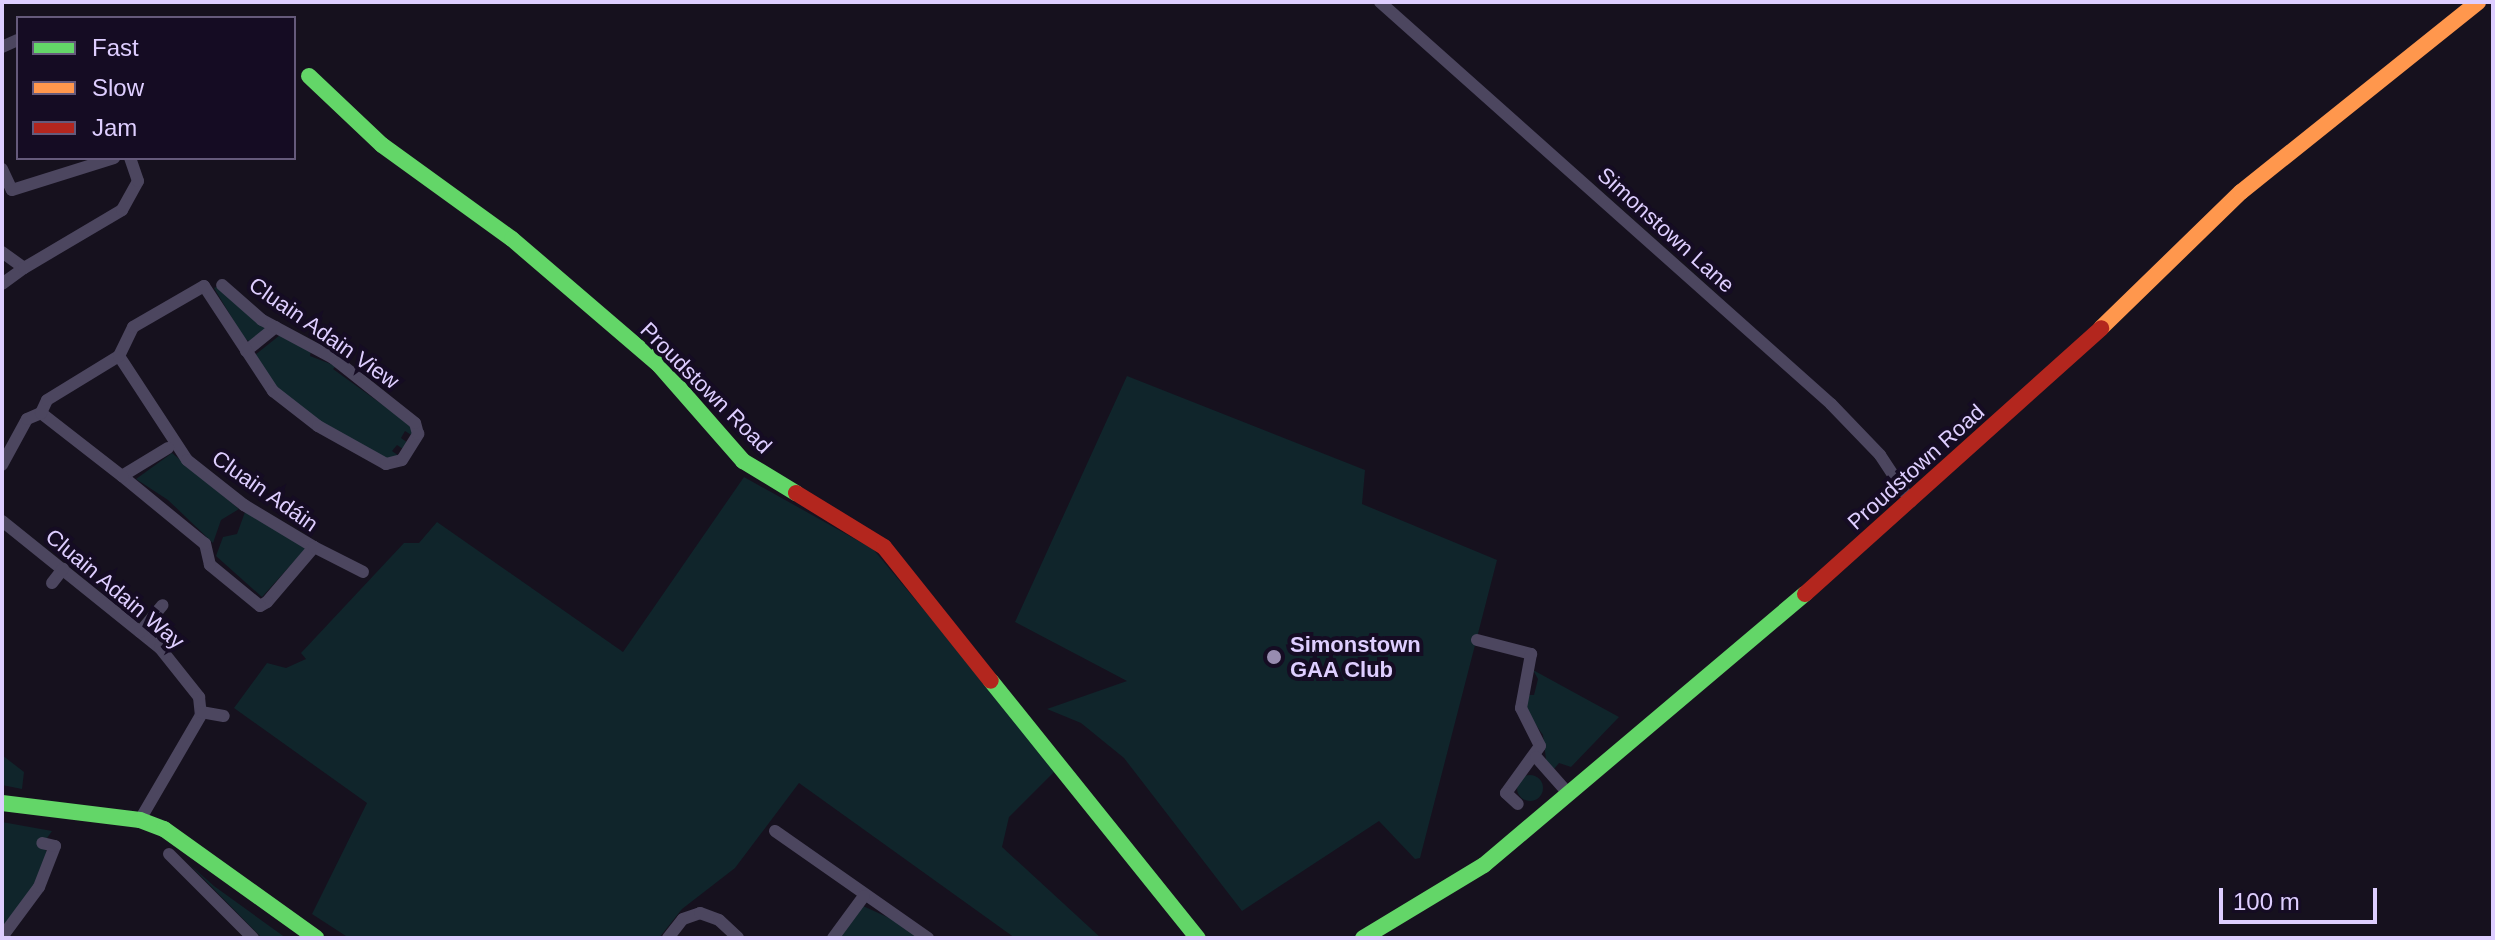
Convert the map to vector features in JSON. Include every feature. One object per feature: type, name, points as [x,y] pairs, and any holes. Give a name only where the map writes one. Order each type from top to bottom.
[{"type":"street","name":"Simonstown Lane","points":[[1380,2],[1831,404],[1880,455],[1911,502]]},
{"type":"street","name":"Proudstown Road","points":[[1363,938],[1484,865],[1911,502],[2241,192],[2478,2]]},
{"type":"street","name":"Proudstown Road","points":[[309,76],[382,145],[512,239],[659,365],[743,461],[884,547],[1198,938]]},
{"type":"street","points":[[2,169],[12,190],[108,160]]},
{"type":"street","points":[[2,284],[122,210],[138,181],[131,160]]},
{"type":"street","points":[[2,252],[24,268]]},
{"type":"street","name":"Cluain Adain View","points":[[119,356],[133,327],[204,286],[273,391],[307,418],[386,464],[402,460],[418,434],[415,423],[333,358],[276,327],[222,285]]},
{"type":"street","points":[[246,351],[276,327]]},
{"type":"street","points":[[2,465],[27,419],[41,413],[59,389],[119,356]]},
{"type":"street","name":"Cluain Adáin","points":[[119,356],[187,460],[244,505],[314,547],[260,606],[210,565],[205,544],[122,476]]},
{"type":"street","points":[[41,413],[122,476],[168,448]]},
{"type":"street","name":"Cluain Adain Way","points":[[2,521],[140,632],[183,673],[199,697],[201,712]]},
{"type":"street","points":[[314,547],[363,572]]},
{"type":"street","points":[[52,583],[63,569]]},
{"type":"street","points":[[140,632],[163,605]]},
{"type":"street","points":[[1477,640],[1531,654],[1520,700],[1539,740],[1536,757],[1506,793],[1518,804]]},
{"type":"street","points":[[140,820],[201,712],[224,716]]},
{"type":"street","points":[[1536,757],[1568,793]]},
{"type":"street","points":[[2,803],[140,820],[181,839],[316,938]]},
{"type":"street","points":[[791,840],[799,827]]},
{"type":"street","points":[[775,831],[838,871],[864,896],[928,938]]},
{"type":"street","points":[[2,937],[39,887],[55,846],[42,843]]},
{"type":"street","points":[[169,854],[253,938]]},
{"type":"street","points":[[833,938],[864,896]]},
{"type":"street","points":[[668,938],[683,919],[700,913],[719,920],[738,938]]},
{"type":"shaded area","points":[[214,288],[266,329],[250,342],[244,338]]},
{"type":"shaded area","points":[[280,335],[311,351],[310,356],[336,366],[333,369],[412,426],[413,436],[405,431],[401,438],[408,443],[403,449],[397,445],[392,451],[399,456],[388,459],[313,417],[273,385],[255,355]]},
{"type":"shaded area","name":"Simonstown GAA Club","points":[[1127,376],[1365,470],[1362,504],[1497,560],[1420,858],[1415,859],[1379,821],[1242,911],[1124,758],[1081,723],[1047,709],[1127,681],[1015,622]]},
{"type":"shaded area","points":[[172,453],[239,509],[221,520],[213,543],[168,500],[136,479]]},
{"type":"shaded area","points":[[744,477],[873,549],[1057,769],[1009,817],[1002,847],[1101,938],[1015,938],[799,783],[735,868],[682,909],[659,938],[349,938],[312,914],[367,803],[234,708],[267,663],[286,668],[306,659],[301,653],[404,543],[419,543],[437,522],[623,652]]},
{"type":"shaded area","points":[[245,512],[306,548],[262,597],[216,556],[223,537],[237,534]]},
{"type":"shaded area","points":[[1533,670],[1619,717],[1571,767],[1559,763],[1554,769],[1546,760],[1543,735],[1527,712],[1526,695],[1534,695],[1538,679]]},
{"type":"shaded area","points":[[2,755],[24,772],[22,789],[2,785]]},
{"type":"shaded area","points":[[1530,775],[1539,779],[1543,788],[1539,797],[1530,801],[1521,797],[1517,788],[1521,779]]},
{"type":"shaded area","points":[[2,822],[52,831],[42,845],[47,852],[34,886],[2,931]]},
{"type":"shaded area","points":[[189,864],[214,886],[286,938],[262,938]]},
{"type":"shaded area","points":[[863,906],[896,921],[922,938],[839,938]]},
{"type":"traffic: fast","points":[[309,76],[382,145],[512,239],[659,365],[743,461],[796,493]]},
{"type":"traffic: fast","points":[[1363,938],[1484,865],[1805,594]]},
{"type":"traffic: fast","points":[[991,681],[1198,938]]},
{"type":"traffic: fast","points":[[2,803],[140,820],[164,829],[316,938]]},
{"type":"traffic: slow","points":[[2101,328],[2241,192],[2478,2]]},
{"type":"traffic: jam","points":[[1805,594],[2101,328]]},
{"type":"traffic: jam","points":[[796,493],[884,547],[991,681]]},
{"type":"place","name":"Simonstown GAA Club","points":[[1274,657]]}]
